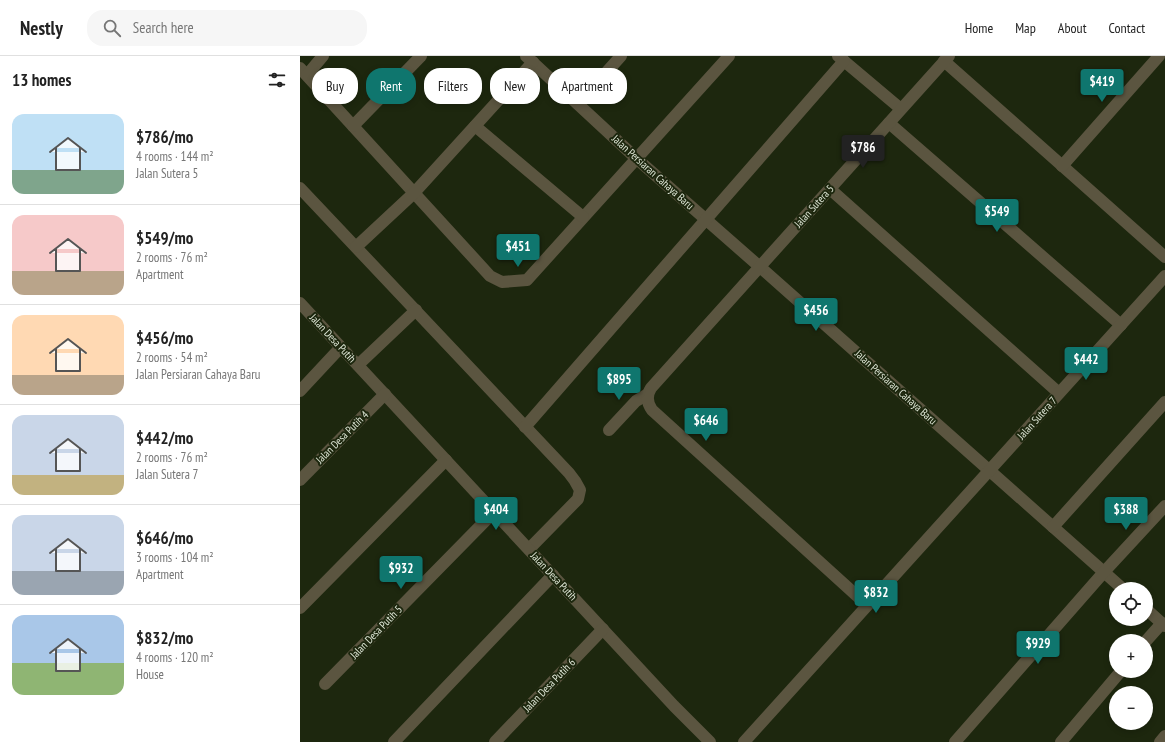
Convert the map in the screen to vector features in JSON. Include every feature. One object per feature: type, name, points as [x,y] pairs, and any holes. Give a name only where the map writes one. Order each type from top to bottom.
[{"type":"street","points":[[322,56],[303,72],[490,276],[502,282],[527,280],[729,56]]},
{"type":"street","points":[[353,126],[421,56]]},
{"type":"street","points":[[610,68],[621,56]]},
{"type":"street","points":[[1062,166],[1159,56]]},
{"type":"street","points":[[356,247],[414,193],[475,126],[529,59]]},
{"type":"street","name":"Jalan Persiaran Cahaya Baru","points":[[529,59],[548,76]]},
{"type":"street","points":[[525,427],[706,219],[841,59],[901,110]]},
{"type":"street","points":[[946,59],[1062,166],[1165,257]]},
{"type":"street","name":"Jalan Sutera 5","points":[[609,430],[636,401],[648,394],[651,388],[946,59]]},
{"type":"street","name":"Jalan Persiaran Cahaya Baru","points":[[578,104],[637,159],[760,266],[1115,582]]},
{"type":"street","points":[[888,123],[1121,325]]},
{"type":"street","points":[[475,126],[583,217]]},
{"type":"street","points":[[300,188],[575,481],[580,490],[578,499],[529,549]]},
{"type":"street","points":[[830,189],[1059,393]]},
{"type":"street","name":"Jalan Sutera 7","points":[[744,742],[1165,276]]},
{"type":"street","name":"Jalan Desa Putih","points":[[300,303],[674,706],[710,742]]},
{"type":"street","points":[[358,365],[416,310]]},
{"type":"street","points":[[300,391],[341,347]]},
{"type":"street","name":"Jalan Desa Putih 4","points":[[300,480],[385,394]]},
{"type":"street","points":[[648,394],[647,399],[652,410],[868,605]]},
{"type":"street","points":[[1053,527],[1165,402]]},
{"type":"street","points":[[300,608],[446,460]]},
{"type":"street","points":[[955,742],[1104,572],[1165,506]]},
{"type":"street","name":"Jalan Desa Putih 5","points":[[326,684],[494,512]]},
{"type":"street","points":[[394,742],[553,575]]},
{"type":"street","points":[[1153,615],[1163,624],[1153,634]]},
{"type":"street","name":"Jalan Desa Putih 6","points":[[495,742],[603,629]]},
{"type":"street","points":[[1061,742],[1115,678]]},
{"type":"street","points":[[1160,742],[1165,736]]}]
